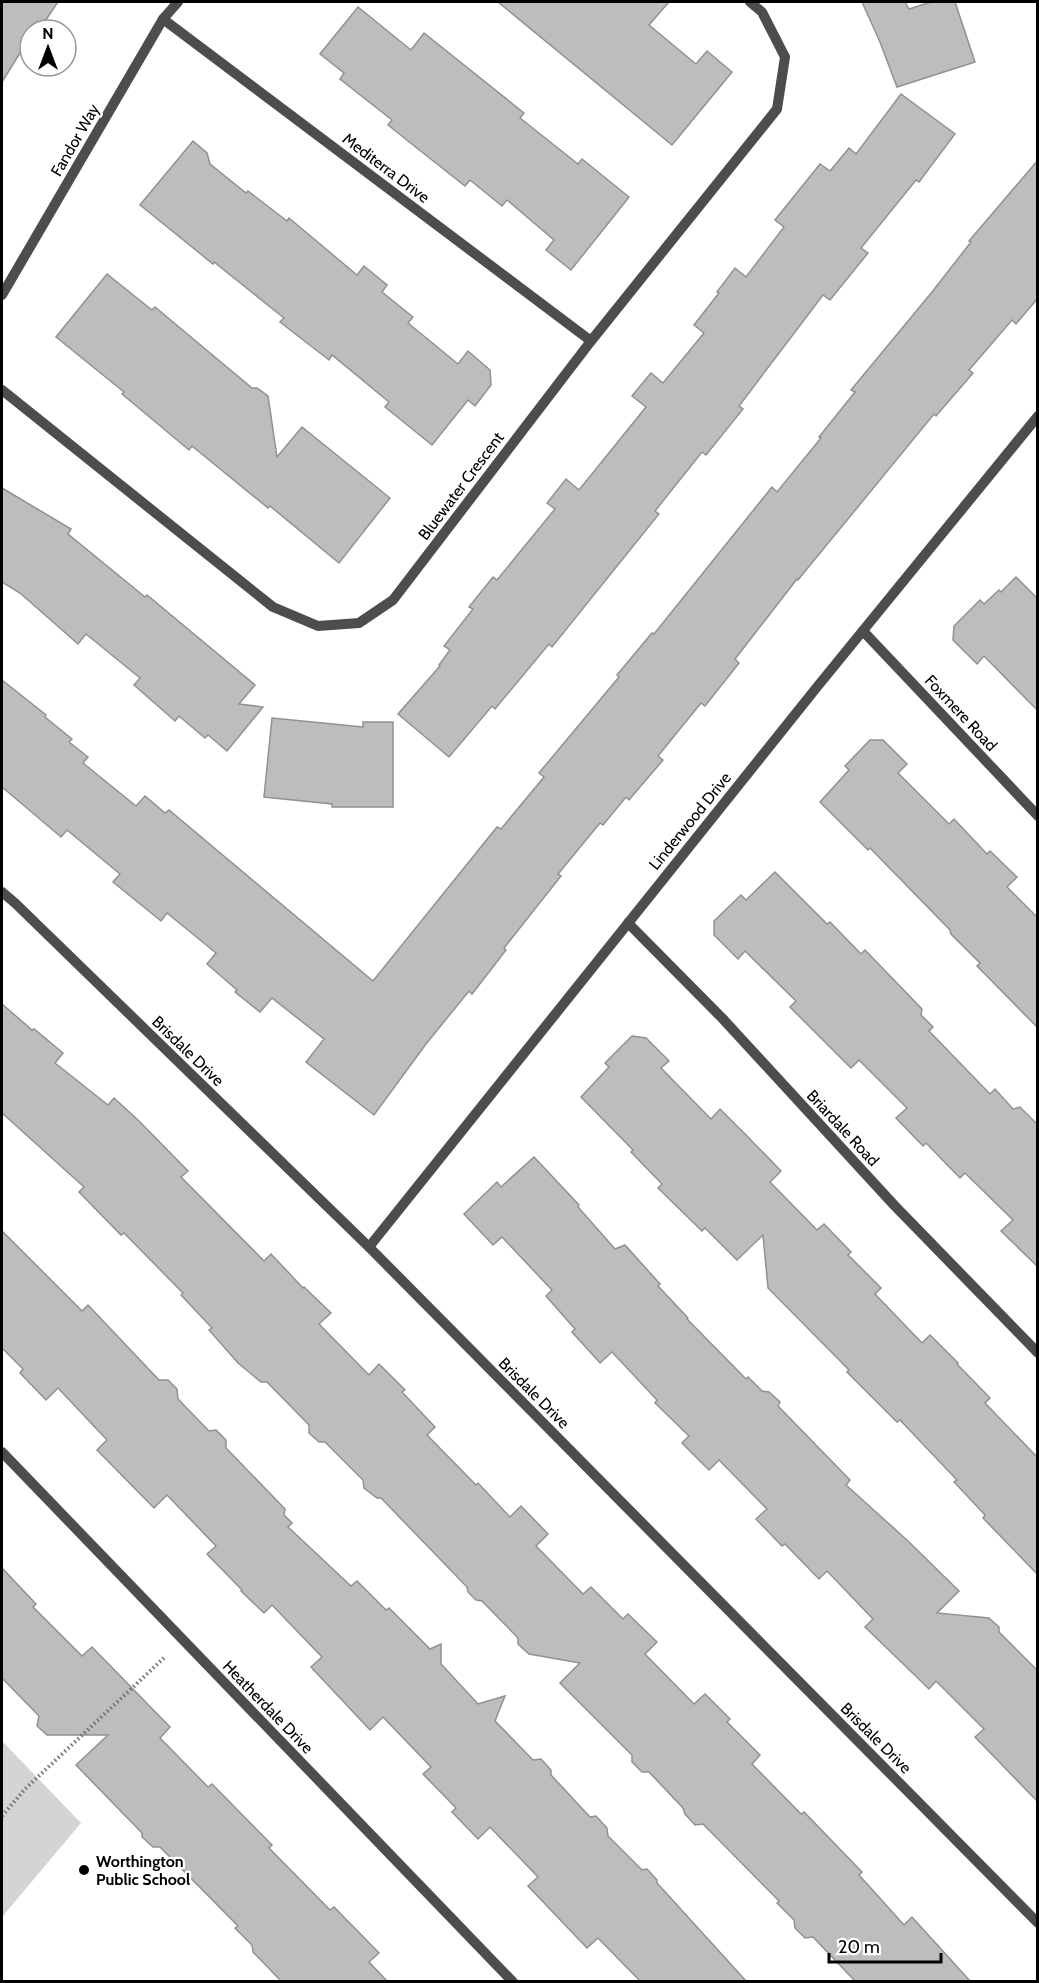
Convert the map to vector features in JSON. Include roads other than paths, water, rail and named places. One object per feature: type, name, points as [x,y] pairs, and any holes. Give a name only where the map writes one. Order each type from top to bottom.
[{"type":"street","name":"Fandor Way","points":[[2,295],[163,19],[178,2]]},
{"type":"street","name":"Bluewater Crescent","points":[[2,390],[273,607],[318,626],[359,623],[393,600],[591,341],[777,109],[785,57],[762,12],[750,2]]},
{"type":"street","name":"Mediterra Drive","points":[[163,19],[591,341]]},
{"type":"street","name":"Linderwood Drive","points":[[369,1247],[627,923],[1038,416]]},
{"type":"street","name":"Foxmere Road","points":[[863,631],[1038,816]]},
{"type":"street","name":"Brisdale Drive","points":[[2,892],[369,1247],[1038,1923]]},
{"type":"street","name":"Briardale Road","points":[[627,923],[723,1019],[894,1205],[1038,1353]]},
{"type":"street","name":"Heatherdale Drive","points":[[2,1452],[513,1982]]},
{"type":"place","name":"Worthington Public School","points":[[84,1870]]}]
